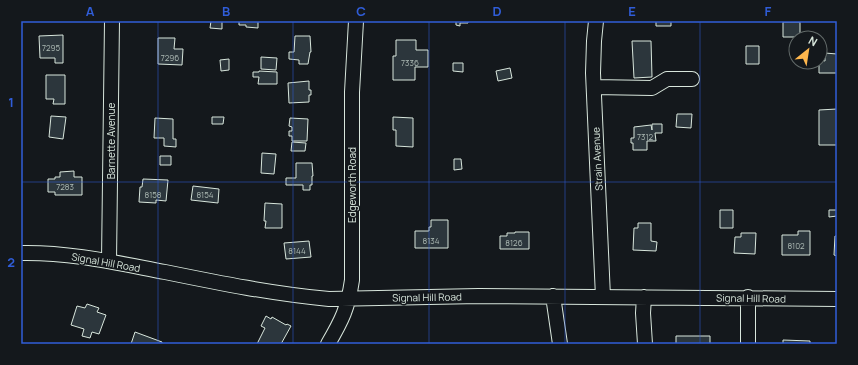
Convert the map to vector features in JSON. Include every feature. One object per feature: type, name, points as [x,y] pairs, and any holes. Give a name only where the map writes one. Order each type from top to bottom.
[{"type":"street","name":"Barnette Avenue","points":[[109,261],[112,21]]},
{"type":"street","name":"Edgeworth Road","points":[[328,344],[341,322],[349,299],[352,280],[352,92],[356,21]]},
{"type":"street","name":"Strain Avenue","points":[[596,21],[594,41],[594,87],[603,297]]},
{"type":"street","points":[[594,87],[652,88],[667,79],[692,79]]},
{"type":"street","name":"Signal Hill Road","points":[[21,253],[59,254],[109,261],[205,280],[305,297],[329,299],[479,296],[837,298]]},
{"type":"street","points":[[553,296],[560,344]]},
{"type":"street","points":[[644,297],[643,314],[646,344]]},
{"type":"street","points":[[748,297],[748,344]]},
{"type":"building","points":[[211,21],[222,21],[222,29],[210,28]]},
{"type":"building","points":[[239,21],[258,21],[258,28],[239,25]]},
{"type":"building","points":[[456,21],[468,21],[468,23],[460,23],[460,26],[456,25]]},
{"type":"building","points":[[656,21],[671,21],[671,26],[656,26]]},
{"type":"building","points":[[783,22],[800,22],[800,30],[788,30],[788,37],[783,37]]},
{"type":"building","points":[[63,35],[63,63],[55,63],[55,58],[40,58],[39,36]]},
{"type":"building","points":[[295,36],[310,36],[311,52],[308,64],[299,64],[299,60],[289,59],[289,52],[294,52]]},
{"type":"building","points":[[158,38],[175,38],[174,49],[183,49],[182,65],[158,64]]},
{"type":"building","points":[[396,40],[416,40],[416,50],[428,50],[428,67],[415,67],[415,80],[393,80],[393,56],[396,56]]},
{"type":"building","points":[[632,41],[651,41],[652,77],[634,78]]},
{"type":"building","points":[[746,46],[759,46],[759,64],[746,64]]},
{"type":"building","points":[[828,53],[837,54],[837,73],[819,73],[819,70],[828,70]]},
{"type":"building","points":[[261,57],[277,58],[276,70],[261,69]]},
{"type":"building","points":[[229,59],[229,70],[221,71],[220,60]]},
{"type":"building","points":[[453,63],[463,63],[463,72],[453,71]]},
{"type":"building","points":[[510,68],[512,78],[498,81],[496,71]]},
{"type":"building","points":[[253,72],[277,72],[277,84],[258,84],[259,77],[253,77]]},
{"type":"building","points":[[46,75],[65,75],[65,104],[53,104],[54,99],[46,99]]},
{"type":"building","points":[[309,81],[309,90],[311,90],[311,95],[309,95],[309,102],[289,103],[288,83]]},
{"type":"building","points":[[837,109],[837,145],[819,145],[819,110]]},
{"type":"building","points":[[677,114],[692,114],[691,128],[676,127]]},
{"type":"building","points":[[51,116],[66,117],[63,139],[49,137]]},
{"type":"building","points":[[212,117],[224,117],[223,124],[212,124]]},
{"type":"building","points":[[393,117],[413,118],[413,147],[396,146],[396,130],[393,130]]},
{"type":"building","points":[[155,118],[173,119],[173,139],[176,139],[176,147],[164,146],[164,138],[154,138]]},
{"type":"building","points":[[290,118],[308,119],[307,141],[292,141],[292,136],[289,136],[289,131],[292,131],[292,127],[289,126]]},
{"type":"building","points":[[652,124],[662,124],[662,133],[655,133],[656,141],[647,141],[647,150],[633,150],[631,138],[634,138],[634,127],[651,125],[652,130]]},
{"type":"building","points":[[292,142],[306,143],[305,151],[291,151]]},
{"type":"building","points":[[262,153],[276,154],[274,174],[261,173]]},
{"type":"building","points":[[160,156],[171,156],[171,165],[160,165]]},
{"type":"building","points":[[454,159],[461,159],[462,169],[454,170]]},
{"type":"building","points":[[296,163],[312,163],[313,176],[310,190],[303,190],[303,185],[286,185],[286,178],[296,178]]},
{"type":"building","points":[[74,171],[74,177],[82,177],[82,195],[55,195],[55,192],[48,192],[48,179],[60,177],[60,172]]},
{"type":"building","points":[[143,179],[168,180],[166,201],[156,200],[156,203],[139,202],[140,187],[142,187]]},
{"type":"building","points":[[193,186],[219,189],[218,203],[191,200]]},
{"type":"building","points":[[265,203],[282,204],[282,228],[265,228]]},
{"type":"building","points":[[720,210],[733,210],[733,228],[720,228]]},
{"type":"building","points":[[829,210],[837,210],[837,216],[829,217]]},
{"type":"building","points":[[431,220],[448,220],[448,248],[415,248],[415,231],[429,231],[429,227],[431,227]]},
{"type":"building","points":[[638,223],[651,223],[651,241],[657,242],[656,251],[633,250],[634,228],[638,228]]},
{"type":"building","points":[[798,231],[810,231],[810,255],[782,255],[782,235],[798,235]]},
{"type":"building","points":[[529,232],[529,249],[500,249],[500,236],[507,236],[507,233]]},
{"type":"building","points":[[741,233],[756,233],[755,254],[734,253],[735,237],[741,237]]},
{"type":"building","points":[[835,236],[837,236],[837,256],[834,255]]},
{"type":"building","points":[[309,241],[311,257],[286,259],[284,243]]},
{"type":"building","points":[[87,304],[99,308],[97,312],[106,315],[99,334],[92,332],[90,338],[82,336],[84,329],[71,325],[77,306],[85,308]]},
{"type":"building","points":[[266,316],[271,319],[272,317],[286,325],[291,326],[281,344],[257,344],[265,328],[261,326]]},
{"type":"building","points":[[135,332],[162,342],[162,344],[131,344]]},
{"type":"building","points":[[676,336],[710,336],[710,344],[676,344]]},
{"type":"building","points":[[783,340],[810,341],[810,344],[783,344]]}]
